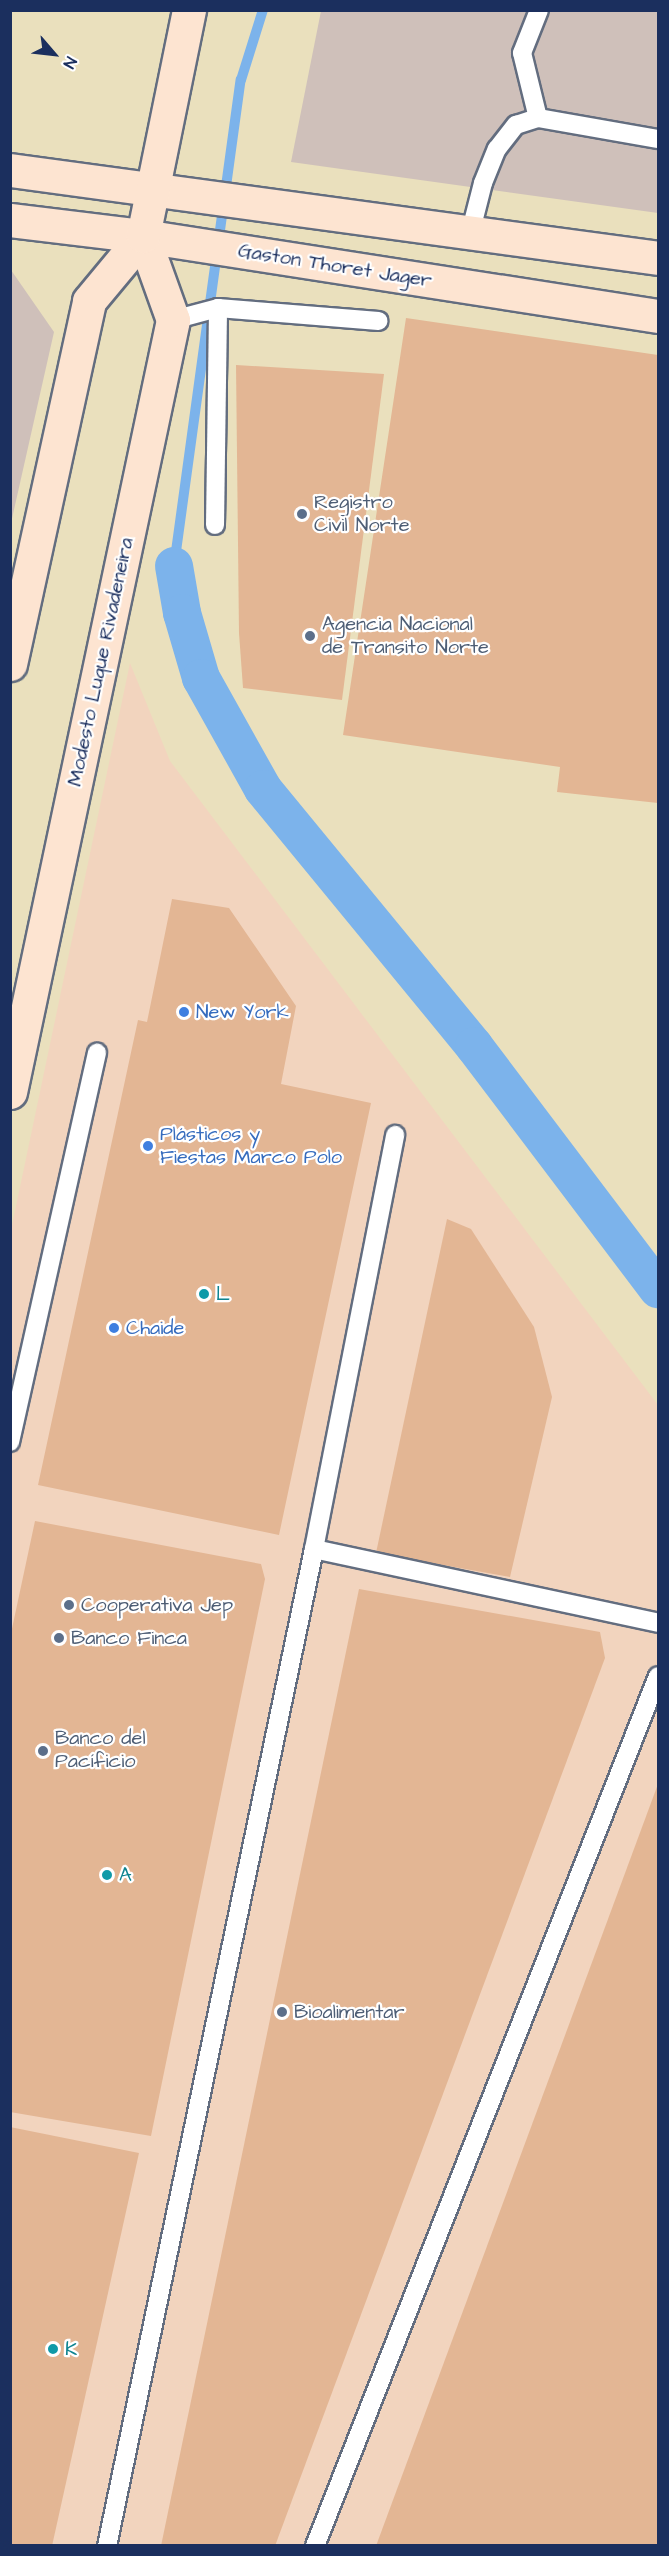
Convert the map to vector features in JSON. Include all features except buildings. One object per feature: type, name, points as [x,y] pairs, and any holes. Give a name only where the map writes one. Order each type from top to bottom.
[{"type":"street","points":[[173,320],[143,236],[189,10]]},
{"type":"street","points":[[10,170],[658,258]]},
{"type":"street","name":"Gaston Thoret Jager","points":[[10,219],[143,236],[658,316]]},
{"type":"street","points":[[10,664],[20,570],[89,301],[143,236]]},
{"type":"street","name":"Modesto Luque Rivadeneira","points":[[10,1092],[173,320]]},
{"type":"lane","points":[[538,118],[522,53],[539,10]]},
{"type":"lane","points":[[470,234],[483,183],[497,149],[516,125],[538,118],[658,139]]},
{"type":"lane","points":[[173,320],[218,308],[378,321]]},
{"type":"lane","points":[[215,525],[218,308]]},
{"type":"lane","points":[[10,1442],[97,1053]]},
{"type":"lane","points":[[107,2546],[314,1549],[395,1135]]},
{"type":"lane","points":[[314,1549],[658,1623]]},
{"type":"lane","points":[[315,2546],[658,1676]]},
{"type":"shaded area","points":[[321,11],[658,11],[658,213],[291,162]]},
{"type":"shaded area","points":[[10,270],[54,332],[11,523]]},
{"type":"shaded area","points":[[130,663],[170,761],[658,1405],[658,2545],[11,2546],[11,1230]]},
{"type":"waterway","points":[[174,566],[241,80],[263,10]]},
{"type":"waterway","points":[[174,566],[182,613],[201,678],[263,789],[474,1046],[658,1289]]},
{"type":"place","name":"Registro Civil Norte","points":[[302,514]]},
{"type":"place","name":"Agencia Nacional de Transito Norte","points":[[310,636]]},
{"type":"place","name":"New York","points":[[184,1012]]},
{"type":"place","name":"Plásticos y Fiestas Marco Polo","points":[[148,1146]]},
{"type":"place","name":"L","points":[[204,1294]]},
{"type":"place","name":"Chaide","points":[[114,1328]]},
{"type":"place","name":"Cooperativa Jep","points":[[69,1605]]},
{"type":"place","name":"Banco Finca","points":[[59,1638]]},
{"type":"place","name":"Banco del Pacíficio","points":[[43,1751]]},
{"type":"place","name":"A","points":[[107,1875]]},
{"type":"place","name":"Bioalimentar","points":[[282,2012]]},
{"type":"place","name":"K","points":[[53,2349]]}]
